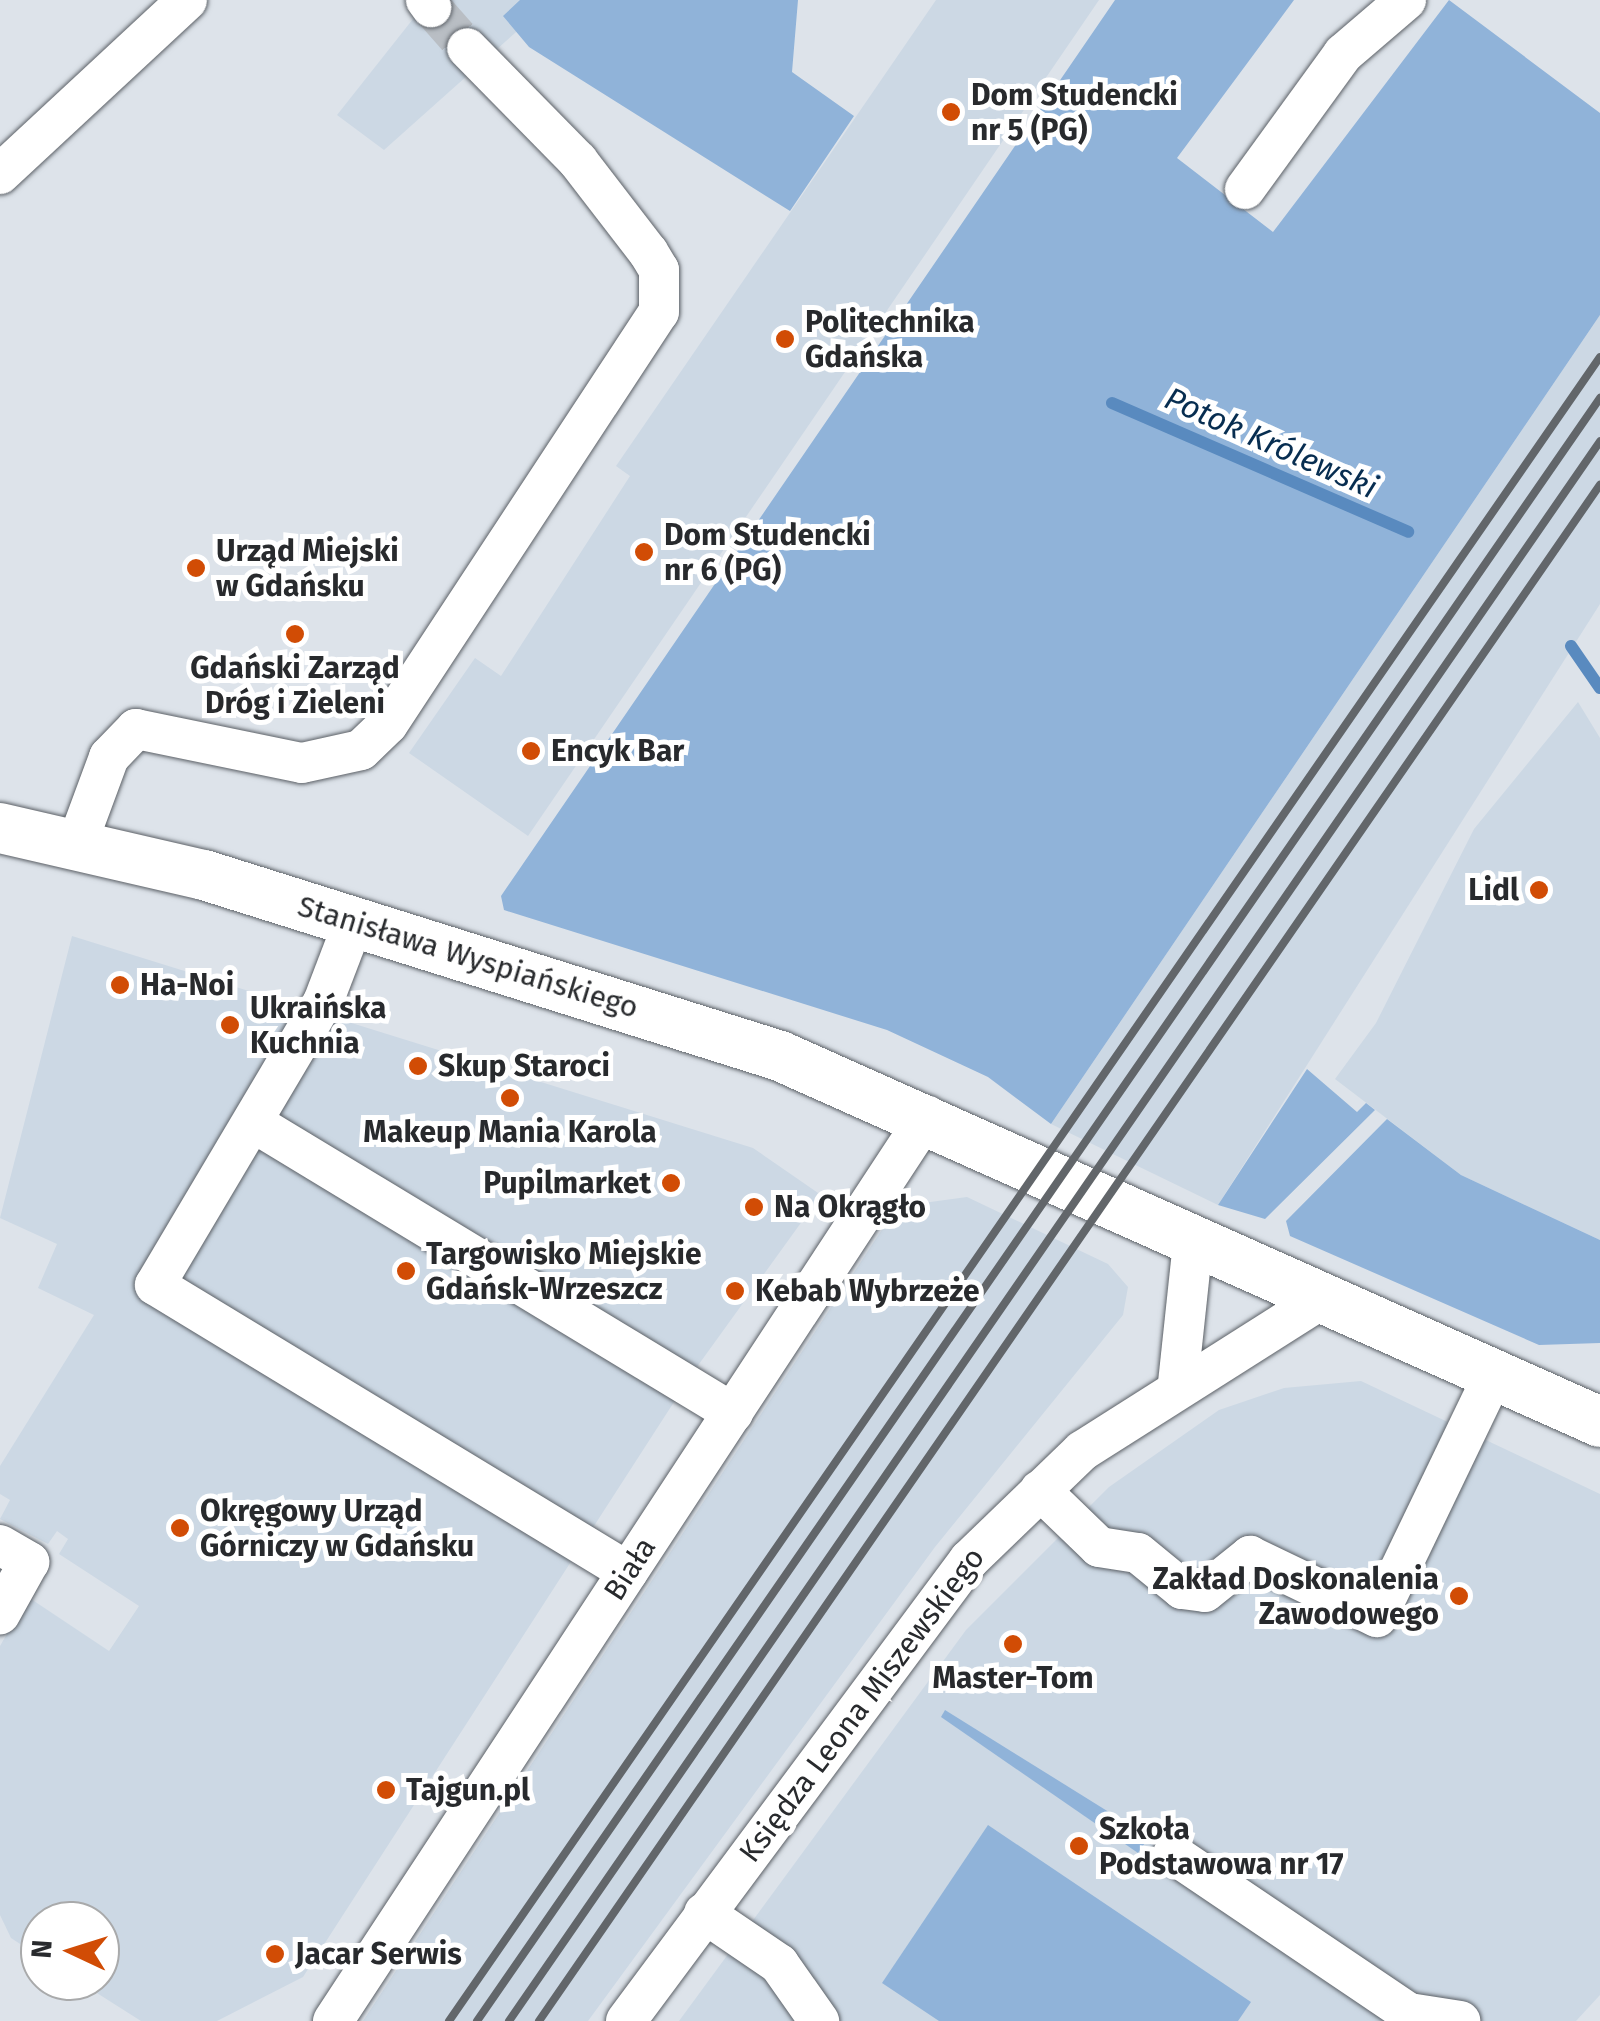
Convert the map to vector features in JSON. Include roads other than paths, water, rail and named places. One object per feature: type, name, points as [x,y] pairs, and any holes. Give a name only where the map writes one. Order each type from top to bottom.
[{"type":"main road","name":"Stanisława Wyspiańskiego","points":[[0,828],[78,841],[354,921],[780,1056],[927,1116]]},
{"type":"main road","points":[[927,1116],[1317,1302],[1600,1422]]},
{"type":"street","points":[[0,174],[187,0]]},
{"type":"street","points":[[1244,189],[1344,54],[1406,0]]},
{"type":"street","points":[[78,841],[109,757],[136,729],[302,763],[361,750],[388,724],[659,312],[659,270],[648,252],[578,161],[467,48]]},
{"type":"street","points":[[354,921],[323,1002],[155,1285],[628,1572]]},
{"type":"street","name":"Biała","points":[[333,2021],[927,1116]]},
{"type":"street","points":[[254,1122],[733,1413]]},
{"type":"street","points":[[1178,1383],[1192,1243]]},
{"type":"street","name":"Księdza Leona Miszewskiego","points":[[626,2021],[930,1606],[1040,1490],[1178,1383],[1317,1302]]},
{"type":"street","points":[[1040,1490],[1098,1548],[1138,1553],[1182,1589],[1205,1592],[1250,1556],[1377,1617],[1492,1378]]},
{"type":"street","points":[[0,1614],[14,1553]]},
{"type":"street","points":[[1173,1854],[1409,2013],[1460,2021]]},
{"type":"street","points":[[704,1914],[779,1964],[819,2021]]},
{"type":"waterway","name":"Potok Królewski","points":[[1112,403],[1408,532]]},
{"type":"waterway","name":"Potok Królewski","points":[[1571,646],[1600,688]]},
{"type":"tunnel","points":[[431,7],[467,48]]},
{"type":"railway","points":[[449,2021],[1600,357]]},
{"type":"railway","points":[[477,2021],[1600,398]]},
{"type":"railway","points":[[509,2021],[1600,441]]},
{"type":"railway","points":[[539,2021],[1600,485]]},
{"type":"place","name":"Dom Studencki nr 5 (PG)","points":[[951,112]]},
{"type":"place","name":"Politechnika Gdańska","points":[[785,339]]},
{"type":"place","name":"Dom Studencki nr 6 (PG)","points":[[644,552]]},
{"type":"place","name":"Urząd Miejski w Gdańsku","points":[[196,568]]},
{"type":"place","name":"Gdański Zarząd Dróg i Zieleni","points":[[295,634]]},
{"type":"place","name":"Encyk Bar","points":[[531,751]]},
{"type":"place","name":"Lidl","points":[[1539,890]]},
{"type":"place","name":"Ha-Noi","points":[[120,985]]},
{"type":"place","name":"Ukraińska Kuchnia","points":[[230,1025]]},
{"type":"place","name":"Skup Staroci","points":[[418,1066]]},
{"type":"place","name":"Makeup Mania Karola","points":[[510,1098]]},
{"type":"place","name":"Pupilmarket","points":[[671,1183]]},
{"type":"place","name":"Na Okrągło","points":[[754,1207]]},
{"type":"place","name":"Targowisko Miejskie Gdańsk-Wrzeszcz","points":[[406,1271]]},
{"type":"place","name":"Kebab Wybrzeże","points":[[735,1291]]},
{"type":"place","name":"Okręgowy Urząd Górniczy w Gdańsku","points":[[180,1528]]},
{"type":"place","name":"Zakład Doskonalenia Zawodowego","points":[[1459,1596]]},
{"type":"place","name":"Master-Tom","points":[[1013,1644]]},
{"type":"place","name":"Tajgun.pl","points":[[386,1790]]},
{"type":"place","name":"Szkoła Podstawowa nr 17","points":[[1079,1846]]},
{"type":"place","name":"Jacar Serwis","points":[[275,1954]]}]
